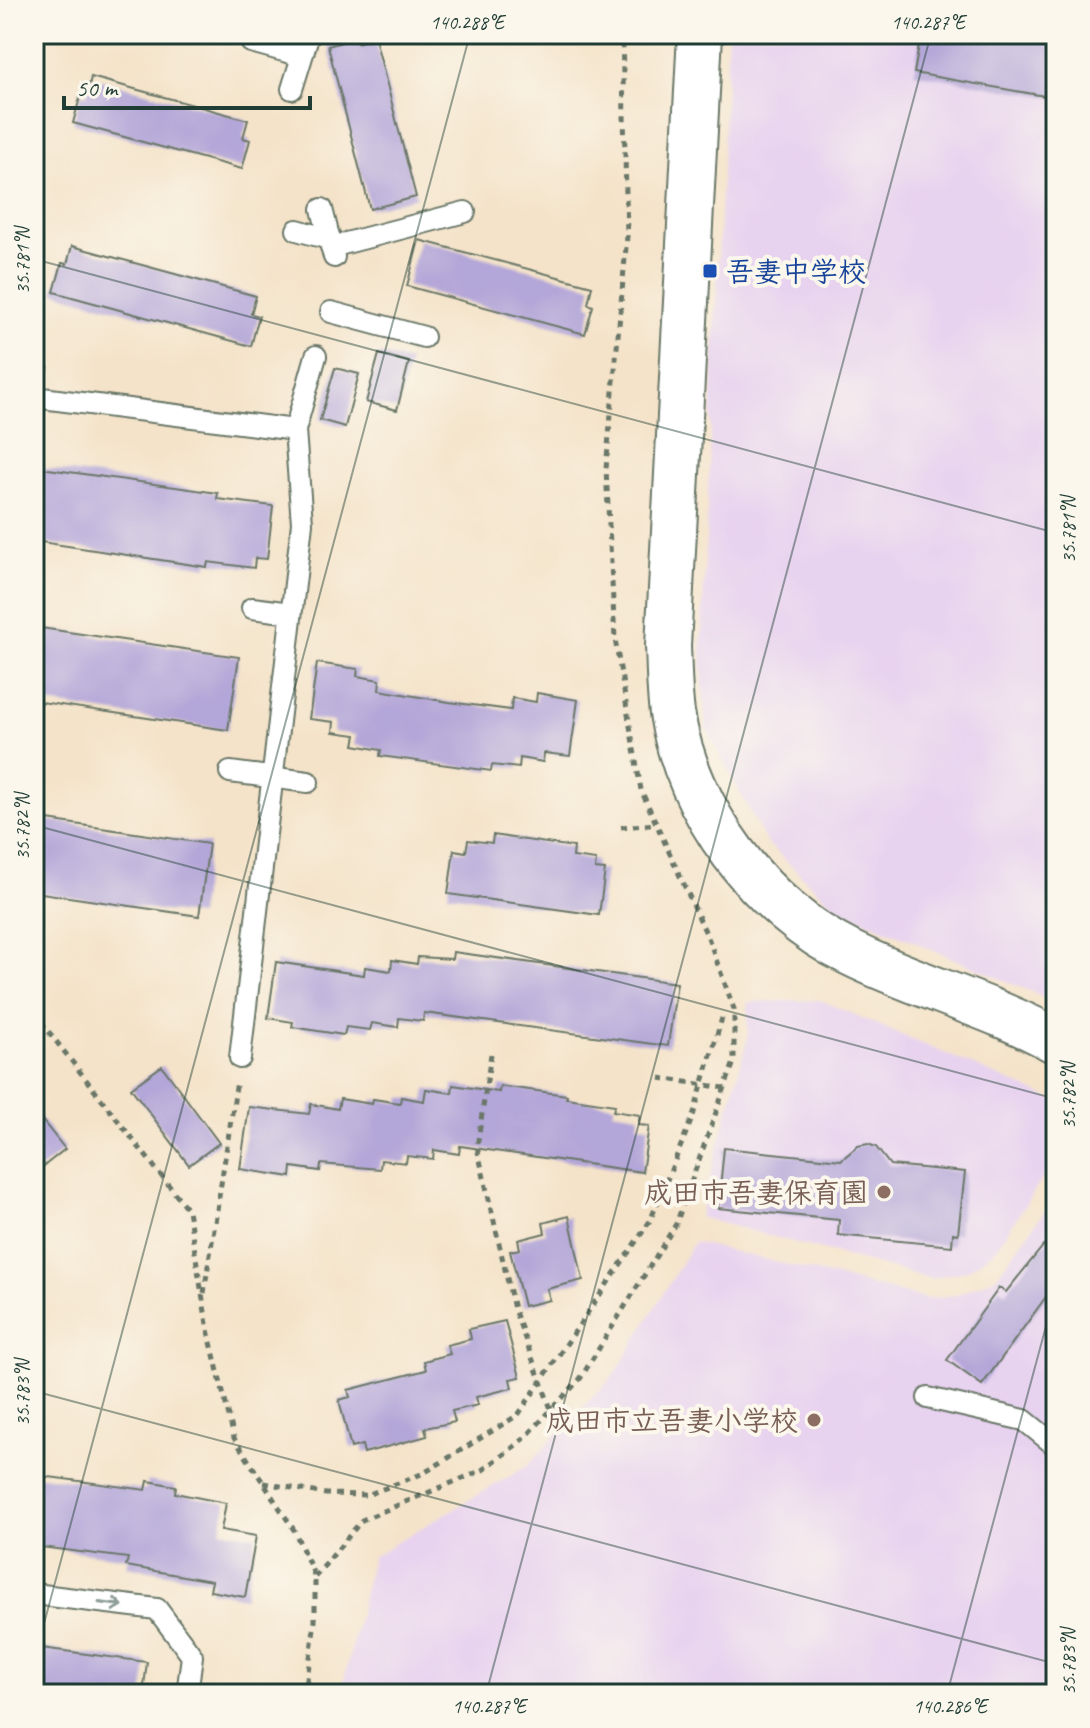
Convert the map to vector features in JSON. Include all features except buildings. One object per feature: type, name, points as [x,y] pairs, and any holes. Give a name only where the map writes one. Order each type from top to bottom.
[{"type":"street","points":[[700,34],[668,646],[672,714],[694,786],[730,846],[764,890],[803,926],[849,953],[1056,1041]]},
{"type":"lane","points":[[292,89],[309,34]]},
{"type":"lane","points":[[251,42],[302,56]]},
{"type":"lane","points":[[322,209],[331,248]]},
{"type":"lane","points":[[297,230],[331,248],[465,212]]},
{"type":"lane","points":[[331,312],[424,337]]},
{"type":"lane","points":[[240,1058],[302,523],[295,430],[316,356]]},
{"type":"lane","points":[[34,397],[295,430]]},
{"type":"lane","points":[[252,608],[291,613]]},
{"type":"lane","points":[[230,772],[308,782]]},
{"type":"lane","points":[[928,1398],[1024,1420],[1056,1446]]},
{"type":"lane","points":[[34,1594],[157,1609],[192,1656],[187,1694]]},
{"type":"path","points":[[315,1577],[362,1520],[483,1470],[524,1439],[580,1379],[676,1224],[734,1062],[734,1009],[709,940],[641,790],[615,639],[606,469],[627,236],[622,34]]},
{"type":"path","points":[[621,827],[656,824]]},
{"type":"path","points":[[34,1013],[188,1210],[203,1298],[234,1438],[294,1530],[315,1577],[315,1621],[305,1694]]},
{"type":"path","points":[[263,1482],[326,1494],[367,1495],[424,1473],[518,1415],[650,1221],[703,1084],[722,1018]]},
{"type":"path","points":[[491,1054],[477,1147],[514,1309],[552,1409]]},
{"type":"path","points":[[203,1298],[240,1058]]},
{"type":"path","points":[[660,1078],[725,1088]]},
{"type":"shaded area","points":[[728,34],[1056,34],[1056,997],[1046,998],[837,909],[766,842],[706,728],[701,651]]},
{"type":"shaded area","points":[[820,1000],[1056,1101],[1056,1159],[995,1250],[968,1270],[931,1279],[699,1217],[748,1037],[748,1002]]},
{"type":"shaded area","name":"成田市立吾妻小学校","points":[[1056,1196],[1056,1694],[341,1694],[372,1557],[527,1466],[616,1373],[694,1242],[927,1299],[956,1295],[996,1277]]},
{"type":"place","name":"吾妻中学校","points":[[710,271]]},
{"type":"place","name":"成田市吾妻保育園","points":[[884,1192]]},
{"type":"place","name":"成田市立吾妻小学校","points":[[814,1420]]}]
